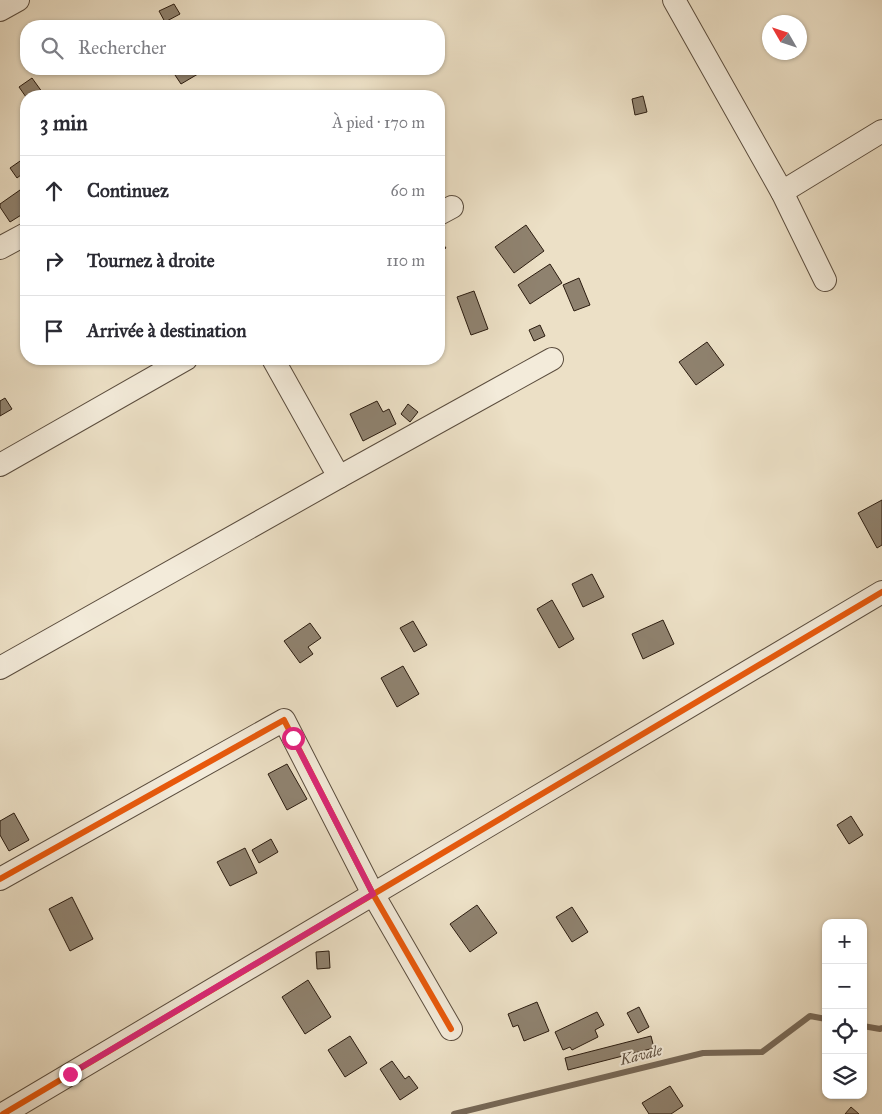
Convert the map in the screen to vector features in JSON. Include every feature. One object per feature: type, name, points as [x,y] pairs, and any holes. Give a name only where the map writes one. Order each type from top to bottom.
[{"type":"street","points":[[0,10],[18,0]]},
{"type":"street","points":[[674,0],[782,192],[825,280]]},
{"type":"street","points":[[782,192],[882,130]]},
{"type":"street","points":[[0,248],[20,237]]},
{"type":"street","points":[[0,668],[552,359]]},
{"type":"street","points":[[0,465],[175,365]]},
{"type":"street","points":[[276,365],[339,477]]},
{"type":"street","points":[[3,1114],[882,592]]},
{"type":"street","points":[[0,879],[284,720],[373,894],[451,1029]]},
{"type":"building","points":[[174,4],[180,14],[169,20],[164,20],[159,11]]},
{"type":"building","points":[[175,75],[196,75],[181,84]]},
{"type":"building","points":[[32,78],[41,90],[21,90],[19,87]]},
{"type":"building","points":[[643,96],[647,112],[635,115],[632,99]]},
{"type":"building","points":[[20,161],[20,176],[17,178],[10,168]]},
{"type":"building","points":[[20,190],[20,216],[10,222],[0,204]]},
{"type":"building","points":[[526,225],[544,251],[514,273],[495,247]]},
{"type":"building","points":[[550,264],[562,283],[530,304],[518,285]]},
{"type":"building","points":[[579,278],[590,305],[574,311],[563,285]]},
{"type":"building","points":[[474,291],[488,329],[471,335],[457,297]]},
{"type":"building","points":[[540,325],[545,336],[534,341],[529,330]]},
{"type":"building","points":[[707,342],[724,365],[696,385],[679,362]]},
{"type":"building","points":[[5,398],[12,409],[0,416],[0,401]]},
{"type":"building","points":[[377,401],[383,412],[389,409],[396,424],[363,441],[350,414]]},
{"type":"building","points":[[408,404],[418,412],[410,422],[401,414]]},
{"type":"building","points":[[882,500],[882,545],[877,548],[858,513]]},
{"type":"building","points":[[592,574],[604,597],[583,607],[572,584]]},
{"type":"building","points":[[552,600],[574,639],[559,648],[537,609]]},
{"type":"building","points":[[663,620],[674,644],[643,659],[632,634]]},
{"type":"building","points":[[413,621],[427,645],[414,652],[400,628]]},
{"type":"building","points":[[310,623],[321,638],[308,647],[313,654],[300,663],[284,641]]},
{"type":"building","points":[[403,666],[419,694],[397,707],[381,678]]},
{"type":"building","points":[[287,764],[307,799],[287,810],[268,774]]},
{"type":"building","points":[[14,813],[29,840],[9,851],[0,835],[0,821]]},
{"type":"building","points":[[851,816],[863,835],[849,844],[837,825]]},
{"type":"building","points":[[271,839],[278,852],[259,863],[252,850]]},
{"type":"building","points":[[245,848],[257,873],[230,886],[217,862]]},
{"type":"building","points":[[72,897],[93,939],[70,951],[49,909]]},
{"type":"building","points":[[477,905],[497,933],[470,952],[450,924]]},
{"type":"building","points":[[572,907],[588,932],[572,942],[556,917]]},
{"type":"building","points":[[329,951],[330,968],[317,969],[316,952]]},
{"type":"building","points":[[308,980],[331,1017],[305,1034],[282,997]]},
{"type":"building","points":[[537,1002],[549,1031],[524,1041],[518,1025],[513,1027],[508,1014]]},
{"type":"building","points":[[639,1007],[649,1027],[638,1033],[627,1013]]},
{"type":"building","points":[[597,1012],[604,1025],[595,1030],[598,1037],[572,1050],[570,1047],[563,1050],[555,1032]]},
{"type":"building","points":[[350,1036],[367,1063],[345,1077],[328,1050]]},
{"type":"building","points":[[651,1036],[654,1048],[568,1070],[565,1058]]},
{"type":"building","points":[[392,1061],[405,1079],[409,1076],[418,1088],[400,1100],[380,1069]]},
{"type":"building","points":[[670,1086],[683,1106],[671,1114],[649,1114],[642,1103]]},
{"type":"building","points":[[851,1107],[859,1114],[845,1114]]},
{"type":"waterway","name":"Kavale","points":[[454,1114],[703,1053],[762,1052],[810,1016],[822,1018]]},
{"type":"waterway","name":"Kavale","points":[[867,1027],[882,1028]]},
{"type":"cycle path","points":[[3,1114],[882,592]]},
{"type":"cycle path","points":[[0,879],[284,720],[373,894],[451,1029]]},
{"type":"route","points":[[70,1074],[373,894],[293,738]]}]
